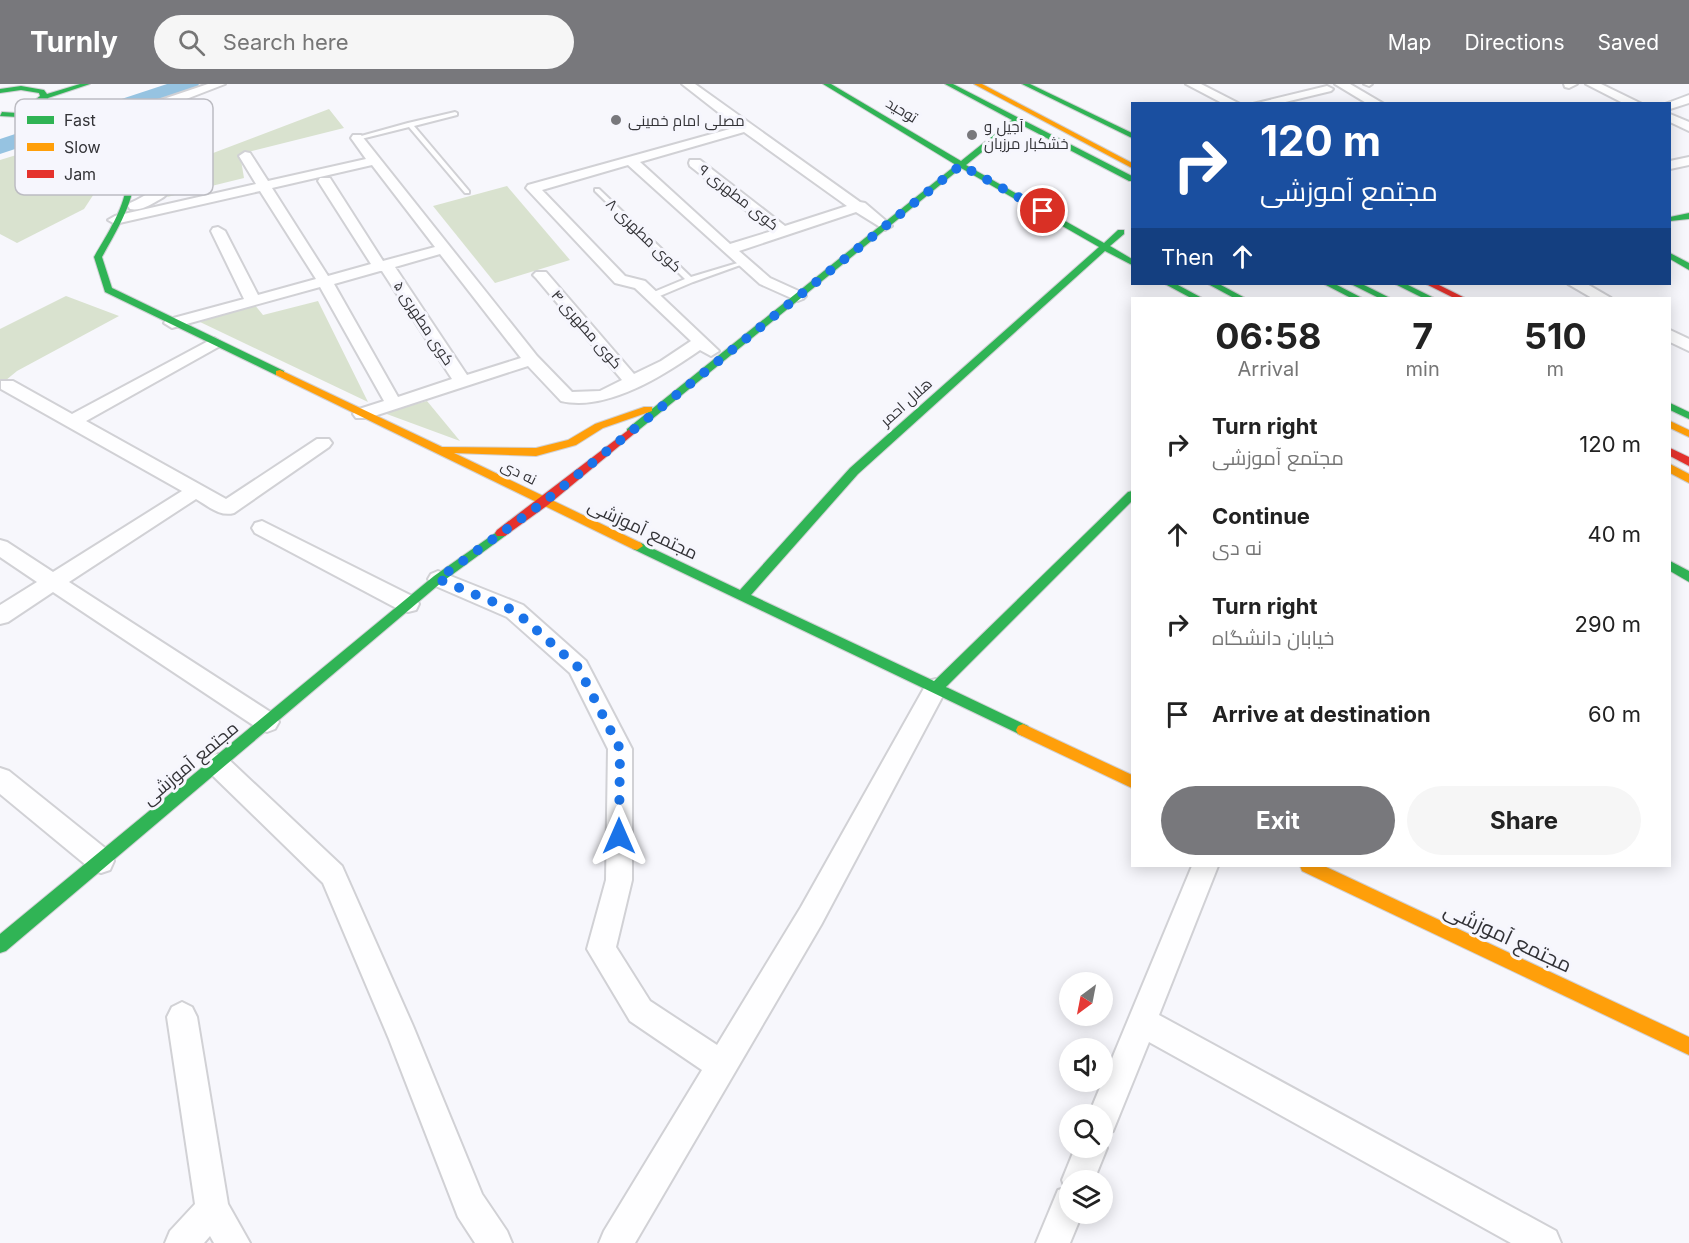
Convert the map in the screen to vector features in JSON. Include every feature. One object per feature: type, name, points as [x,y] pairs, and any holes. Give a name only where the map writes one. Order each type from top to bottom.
[{"type":"street","points":[[0,91],[56,84]]},
{"type":"street","points":[[41,99],[87,84]]},
{"type":"street","points":[[175,99],[219,84]]},
{"type":"street","points":[[688,84],[885,226]]},
{"type":"street","name":"توحید","points":[[826,84],[961,165],[1131,261]]},
{"type":"street","points":[[948,84],[1018,118],[1131,178]]},
{"type":"street","points":[[977,84],[1131,165]]},
{"type":"street","points":[[998,84],[1131,147]]},
{"type":"street","points":[[1025,84],[1131,134]]},
{"type":"street","points":[[1192,84],[1229,102]]},
{"type":"street","points":[[1341,84],[1374,102]]},
{"type":"street","points":[[1592,84],[1632,102]]},
{"type":"street","points":[[1604,89],[1626,84]]},
{"type":"street","points":[[30,88],[42,91],[44,97]]},
{"type":"street","points":[[1276,88],[1293,97]]},
{"type":"street","points":[[1269,102],[1327,89]]},
{"type":"street","points":[[1671,105],[1689,99]]},
{"type":"street","name":"نه دی","points":[[127,195],[98,257],[108,290],[544,502],[1018,118]]},
{"type":"street","points":[[1671,118],[1689,127]]},
{"type":"street","points":[[721,359],[640,284],[620,280],[533,188],[746,128]]},
{"type":"street","points":[[357,138],[531,360],[567,397],[603,396],[667,365],[700,342]]},
{"type":"street","points":[[245,156],[325,282],[394,404]]},
{"type":"street","points":[[117,216],[263,186],[373,160]]},
{"type":"street","points":[[630,160],[765,281],[798,296]]},
{"type":"street","points":[[1671,165],[1689,161]]},
{"type":"street","name":"کوی مطهری ۹","points":[[695,163],[783,232]]},
{"type":"street","name":"کوی مطهری ۵","points":[[325,181],[462,381]]},
{"type":"street","points":[[117,216],[159,195]]},
{"type":"street","points":[[728,250],[860,206]]},
{"type":"street","points":[[1671,213],[1689,209]]},
{"type":"street","points":[[1671,219],[1689,216]]},
{"type":"street","points":[[218,231],[253,301]]},
{"type":"street","name":"هلال احمر","points":[[742,596],[854,471],[1121,232]]},
{"type":"street","points":[[172,323],[443,249]]},
{"type":"street","points":[[1671,257],[1689,267]]},
{"type":"street","points":[[1671,267],[1689,276]]},
{"type":"street","name":"کوی مطهری ۴","points":[[541,275],[633,382]]},
{"type":"street","points":[[1172,285],[1195,297]]},
{"type":"street","points":[[1215,285],[1238,297]]},
{"type":"street","points":[[1358,285],[1382,297]]},
{"type":"street","points":[[1402,285],[1427,297]]},
{"type":"street","points":[[1433,285],[1458,297]]},
{"type":"street","points":[[1578,285],[1601,297]]},
{"type":"street","points":[[1671,337],[1689,347]]},
{"type":"street","points":[[73,422],[214,343]]},
{"type":"street","points":[[1671,354],[1689,347]]},
{"type":"street","points":[[362,414],[531,360]]},
{"type":"street","points":[[7,385],[227,508],[323,443]]},
{"type":"street","points":[[433,449],[536,452],[572,443],[599,426],[669,401]]},
{"type":"street","points":[[1671,407],[1689,416]]},
{"type":"street","points":[[1671,425],[1689,434]]},
{"type":"street","points":[[1671,453],[1689,462]]},
{"type":"street","points":[[1671,469],[1689,480]]},
{"type":"street","points":[[0,616],[197,490]]},
{"type":"street","points":[[616,1243],[811,916],[936,688],[1131,496]]},
{"type":"street","name":"مجتمع آموزشی","points":[[0,945],[438,579],[544,502],[1131,782]]},
{"type":"street","points":[[262,528],[408,604]]},
{"type":"street","points":[[0,547],[267,722]]},
{"type":"street","points":[[1671,566],[1689,577]]},
{"type":"street","points":[[438,579],[515,611],[578,667],[620,749],[619,880],[601,949],[640,1011],[722,1066]]},
{"type":"street","points":[[217,764],[333,875],[403,1036],[470,1205],[495,1243]]},
{"type":"street","points":[[0,779],[101,861]]},
{"type":"street","points":[[1109,1104],[1205,867]]},
{"type":"street","name":"مجتمع آموزشی","points":[[1310,867],[1689,1046]]},
{"type":"street","points":[[182,1017],[212,1209],[233,1243]]},
{"type":"street","points":[[1142,1022],[1544,1243]]},
{"type":"street","points":[[182,1243],[212,1209]]},
{"type":"street","points":[[1055,1242],[1062,1224]]},
{"type":"lane","points":[[357,138],[455,114]]},
{"type":"lane","points":[[410,124],[468,192]]},
{"type":"lane","name":"کوی مطهری ۸","points":[[597,189],[690,280]]},
{"type":"lane","points":[[652,296],[690,280],[743,263]]},
{"type":"green space","points":[[329,109],[344,128],[240,154],[244,178],[213,186],[213,153]]},
{"type":"green space","points":[[15,155],[15,195],[93,195],[84,209],[17,243],[0,234],[0,160]]},
{"type":"green space","points":[[507,186],[570,260],[495,283],[433,206]]},
{"type":"green space","points":[[66,296],[119,316],[17,371],[0,385],[0,329]]},
{"type":"green space","points":[[318,301],[368,402],[200,322],[254,304],[263,315]]},
{"type":"green space","points":[[427,401],[460,441],[384,413]]},
{"type":"waterway","points":[[143,99],[188,84]]},
{"type":"waterway","points":[[0,147],[15,142]]},
{"type":"traffic: fast","points":[[45,99],[44,97],[87,84]]},
{"type":"traffic: fast","points":[[826,84],[961,165],[1131,261]]},
{"type":"traffic: fast","points":[[948,84],[1131,178]]},
{"type":"traffic: fast","points":[[1025,84],[1131,136]]},
{"type":"traffic: fast","points":[[0,91],[21,88],[42,91],[44,97],[41,99]]},
{"type":"traffic: fast","points":[[2,114],[15,115]]},
{"type":"traffic: fast","points":[[631,431],[1018,119]]},
{"type":"traffic: fast","points":[[128,195],[125,206],[98,257],[108,290],[280,373]]},
{"type":"traffic: fast","points":[[1671,219],[1689,216]]},
{"type":"traffic: fast","points":[[742,596],[854,471],[1121,232]]},
{"type":"traffic: fast","points":[[1671,257],[1689,267]]},
{"type":"traffic: fast","points":[[1172,285],[1195,297]]},
{"type":"traffic: fast","points":[[1215,285],[1238,297]]},
{"type":"traffic: fast","points":[[1331,285],[1355,297]]},
{"type":"traffic: fast","points":[[1358,285],[1383,297]]},
{"type":"traffic: fast","points":[[1402,285],[1427,297]]},
{"type":"traffic: fast","points":[[1671,407],[1689,416]]},
{"type":"traffic: fast","points":[[936,688],[1131,496]]},
{"type":"traffic: fast","points":[[0,945],[438,579],[501,533]]},
{"type":"traffic: fast","points":[[637,546],[1023,730]]},
{"type":"traffic: fast","points":[[1671,566],[1689,577]]},
{"type":"traffic: slow","points":[[977,84],[1131,165]]},
{"type":"traffic: slow","points":[[280,373],[637,546]]},
{"type":"traffic: slow","points":[[446,449],[536,452],[572,443],[599,426],[648,409]]},
{"type":"traffic: slow","points":[[1671,425],[1689,434]]},
{"type":"traffic: slow","points":[[1671,469],[1689,479]]},
{"type":"traffic: slow","points":[[1023,730],[1131,782]]},
{"type":"traffic: slow","points":[[1310,867],[1689,1046]]},
{"type":"traffic: jam","points":[[1433,285],[1458,297]]},
{"type":"traffic: jam","points":[[501,533],[544,502],[631,431]]},
{"type":"traffic: jam","points":[[1671,453],[1689,462]]},
{"type":"place","name":"مصلی امام خمینی","points":[[616,120]]},
{"type":"place","name":"آجیل و خشکبار مرزبان","points":[[972,135]]},
{"type":"route","points":[[619,836],[620,749],[578,667],[515,611],[438,579],[544,502],[961,165],[1043,211]]}]
